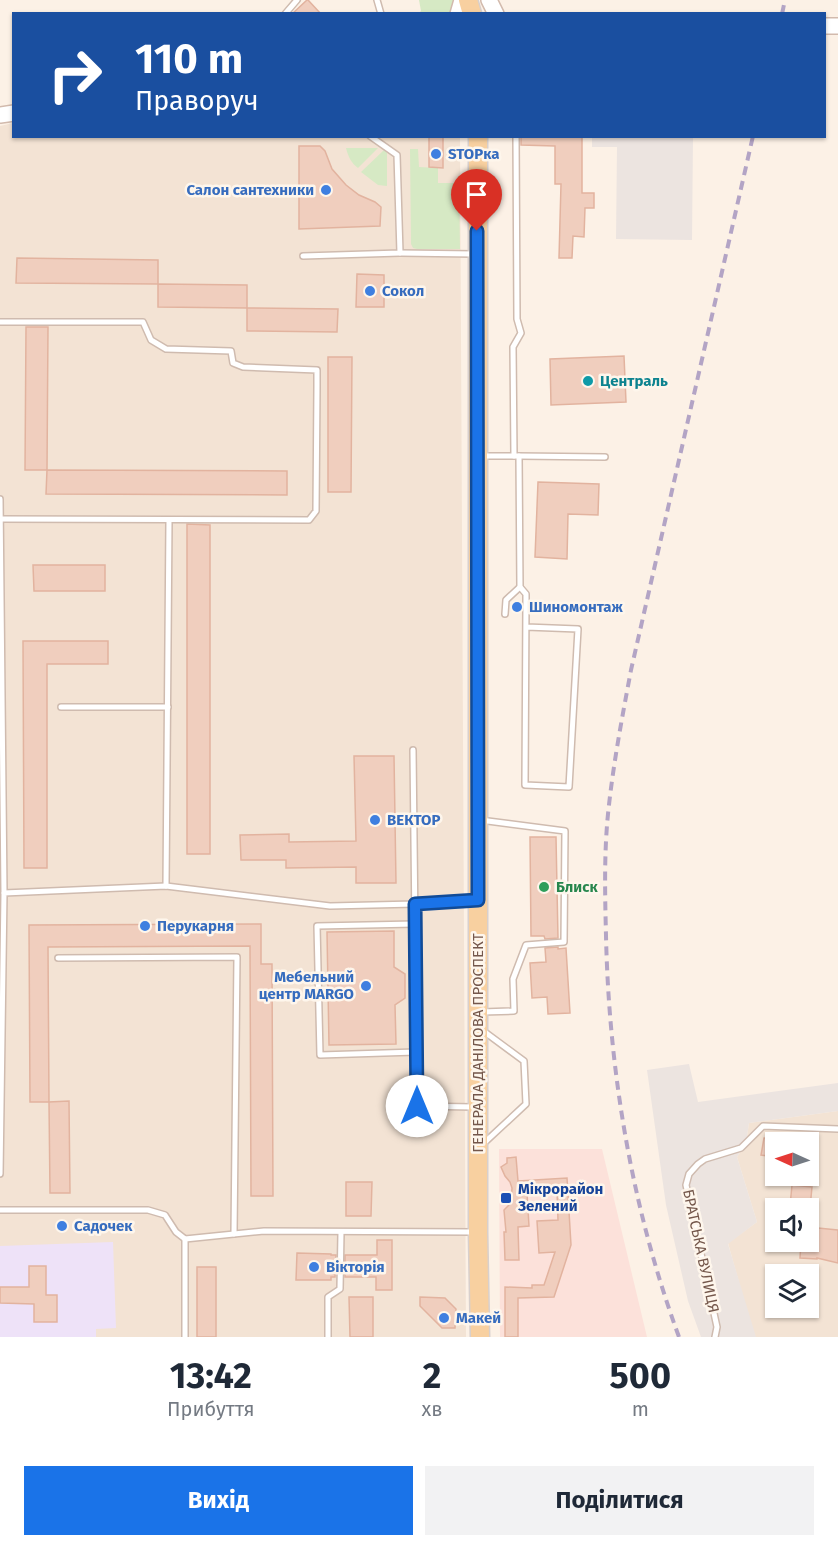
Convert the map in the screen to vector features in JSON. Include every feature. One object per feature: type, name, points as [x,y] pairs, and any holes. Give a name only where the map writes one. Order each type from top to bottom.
[{"type":"main road","name":"ГЕНЕРАЛА ДАНІЛОВА ПРОСПЕКТ","points":[[478,138],[478,1232],[480,1337]]},
{"type":"lane","points":[[287,12],[297,0]]},
{"type":"lane","points":[[373,138],[397,155],[400,253]]},
{"type":"lane","points":[[516,138],[517,319],[521,333],[513,347],[520,586],[526,594],[525,785],[569,787],[578,629],[526,627]]},
{"type":"lane","points":[[303,256],[400,253],[477,254]]},
{"type":"lane","points":[[0,322],[143,322],[151,340],[166,349],[231,351],[232,363],[243,368],[317,370],[316,511],[309,520],[0,519]]},
{"type":"lane","points":[[478,456],[605,457]]},
{"type":"lane","points":[[0,499],[4,893],[0,1174]]},
{"type":"lane","points":[[166,886],[169,520]]},
{"type":"lane","points":[[505,614],[506,600],[520,586]]},
{"type":"lane","points":[[61,707],[168,707]]},
{"type":"lane","points":[[412,750],[417,1106],[478,1107]]},
{"type":"lane","points":[[478,820],[565,831],[564,942],[526,945],[513,979],[514,1011],[478,1020]]},
{"type":"lane","points":[[4,893],[166,886],[330,906],[478,900]]},
{"type":"lane","points":[[415,924],[317,926],[320,1055],[416,1053]]},
{"type":"lane","points":[[58,958],[237,957],[234,1234]]},
{"type":"lane","points":[[478,1020],[524,1061],[526,1104],[478,1148]]},
{"type":"lane","name":"БРАТСЬКА ВУЛИЦЯ","points":[[714,1337],[717,1327],[686,1185],[689,1174],[705,1159],[741,1148],[763,1126],[838,1129]]},
{"type":"lane","points":[[0,1210],[148,1210],[165,1215],[176,1232],[185,1239],[264,1231],[478,1232]]},
{"type":"lane","points":[[328,1337],[328,1297],[340,1289],[341,1232]]},
{"type":"lane","points":[[185,1239],[185,1337]]},
{"type":"shaded area","points":[[12,123],[12,138],[460,138],[466,1337],[0,1337],[0,126]]},
{"type":"shaded area","points":[[592,138],[693,138],[692,240],[616,239],[617,147],[592,147]]},
{"type":"shaded area","points":[[689,1064],[698,1102],[838,1083],[838,1111],[749,1123],[746,1143],[737,1157],[757,1222],[728,1244],[756,1337],[701,1337],[688,1301],[666,1205],[647,1070]]},
{"type":"shaded area","points":[[838,1111],[838,1337],[754,1337],[728,1243],[757,1222],[737,1157],[746,1143],[749,1123]]},
{"type":"shaded area","points":[[499,1149],[602,1149],[647,1337],[500,1337]]},
{"type":"shaded area","points":[[113,1242],[116,1328],[96,1329],[96,1337],[0,1337],[0,1246]]},
{"type":"green space","points":[[419,0],[454,0],[453,12],[421,11]]},
{"type":"green space","points":[[346,148],[378,148],[358,168],[350,159]]},
{"type":"green space","points":[[410,149],[418,149],[419,167],[438,168],[438,183],[459,183],[460,249],[417,249],[411,244]]},
{"type":"green space","points":[[384,150],[387,153],[387,186],[378,185],[361,172]]},
{"type":"building","points":[[308,0],[319,12],[294,12]]},
{"type":"building","name":"STOPка","points":[[429,138],[443,138],[443,168],[429,167]]},
{"type":"building","points":[[521,138],[582,138],[582,193],[594,193],[594,208],[585,208],[584,237],[573,236],[572,258],[559,258],[561,184],[555,184],[555,146],[521,145]]},
{"type":"building","name":"Салон сантехники","points":[[299,146],[320,146],[325,151],[332,169],[346,185],[381,207],[380,226],[299,229]]},
{"type":"building","points":[[17,258],[158,260],[158,284],[16,283]]},
{"type":"building","name":"Сокол","points":[[357,274],[384,275],[384,307],[356,307]]},
{"type":"building","points":[[158,284],[247,285],[247,308],[158,307]]},
{"type":"building","points":[[247,308],[338,309],[337,332],[247,331]]},
{"type":"building","points":[[26,327],[48,327],[47,470],[25,470]]},
{"type":"building","name":"Централь","points":[[624,356],[626,402],[551,405],[550,359]]},
{"type":"building","points":[[328,357],[352,357],[351,492],[328,492]]},
{"type":"building","points":[[47,470],[287,471],[287,495],[46,494]]},
{"type":"building","points":[[538,482],[599,484],[598,515],[568,514],[567,559],[535,557]]},
{"type":"building","points":[[187,524],[210,525],[210,854],[187,854]]},
{"type":"building","points":[[33,565],[105,565],[105,591],[34,591]]},
{"type":"building","points":[[23,641],[108,641],[108,664],[47,664],[47,868],[24,868]]},
{"type":"building","name":"ВЕКТОР","points":[[354,756],[394,756],[396,883],[356,883],[356,867],[286,868],[286,860],[241,860],[240,835],[289,834],[289,842],[356,841]]},
{"type":"building","name":"Блиск","points":[[530,837],[556,837],[558,938],[545,939],[544,936],[531,936]]},
{"type":"building","points":[[261,924],[261,964],[272,964],[273,1196],[251,1196],[250,946],[48,947],[49,1102],[30,1102],[29,925]]},
{"type":"building","name":"Мебельний центр MARGO","points":[[394,931],[394,967],[405,974],[405,998],[395,1005],[396,1044],[329,1045],[327,932]]},
{"type":"building","points":[[558,947],[558,949],[566,948],[570,1013],[548,1014],[547,997],[532,998],[530,963],[546,962],[545,948]]},
{"type":"building","points":[[69,1101],[70,1193],[50,1193],[49,1102]]},
{"type":"building","points":[[764,1138],[765,1138],[765,1156],[761,1155]]},
{"type":"building","points":[[516,1157],[518,1181],[567,1178],[571,1245],[554,1297],[518,1298],[518,1337],[505,1337],[505,1287],[532,1288],[532,1285],[544,1285],[555,1252],[539,1253],[537,1221],[558,1220],[557,1191],[527,1193],[529,1226],[518,1227],[519,1260],[505,1260],[504,1210],[511,1203],[512,1188],[501,1167],[507,1163],[507,1158]]},
{"type":"building","points":[[346,1182],[372,1182],[371,1216],[346,1216]]},
{"type":"building","points":[[792,1186],[812,1187],[811,1198],[791,1198]]},
{"type":"building","points":[[819,1228],[838,1230],[838,1263],[817,1258],[800,1258],[800,1252],[819,1252]]},
{"type":"building","points":[[377,1240],[392,1240],[392,1290],[376,1290],[376,1277],[345,1277],[345,1255],[377,1255]]},
{"type":"building","name":"Вікторія","points":[[297,1253],[336,1255],[335,1277],[331,1277],[331,1280],[296,1280]]},
{"type":"building","points":[[29,1266],[46,1266],[46,1295],[57,1295],[57,1322],[34,1322],[34,1304],[0,1303],[0,1287],[29,1287]]},
{"type":"building","points":[[197,1267],[216,1267],[216,1337],[197,1337]]},
{"type":"building","points":[[349,1297],[373,1297],[373,1337],[350,1337]]},
{"type":"building","name":"Макей","points":[[420,1297],[445,1298],[456,1309],[455,1328],[442,1328],[420,1306]]},
{"type":"railway","points":[[782,12],[785,0]]},
{"type":"railway","points":[[679,1337],[648,1239],[636,1190],[618,1089],[608,987],[605,859],[610,796],[631,670],[753,138]]},
{"type":"place","name":"STOPка","points":[[436,154]]},
{"type":"place","name":"Салон сантехники","points":[[326,190]]},
{"type":"place","name":"Сокол","points":[[370,291]]},
{"type":"place","name":"Централь","points":[[588,381]]},
{"type":"place","name":"Шиномонтаж","points":[[517,607]]},
{"type":"place","name":"ВЕКТОР","points":[[375,820]]},
{"type":"place","name":"Блиск","points":[[544,887]]},
{"type":"place","name":"Перукарня","points":[[145,926]]},
{"type":"place","name":"Мебельний центр MARGO","points":[[366,986]]},
{"type":"place","name":"Мікрорайон Зелений","points":[[506,1198]]},
{"type":"place","name":"Садочек","points":[[62,1226]]},
{"type":"place","name":"Вікторія","points":[[314,1267]]},
{"type":"place","name":"Макей","points":[[444,1318]]},
{"type":"route","points":[[417,1106],[415,904],[478,900],[477,231]]}]
